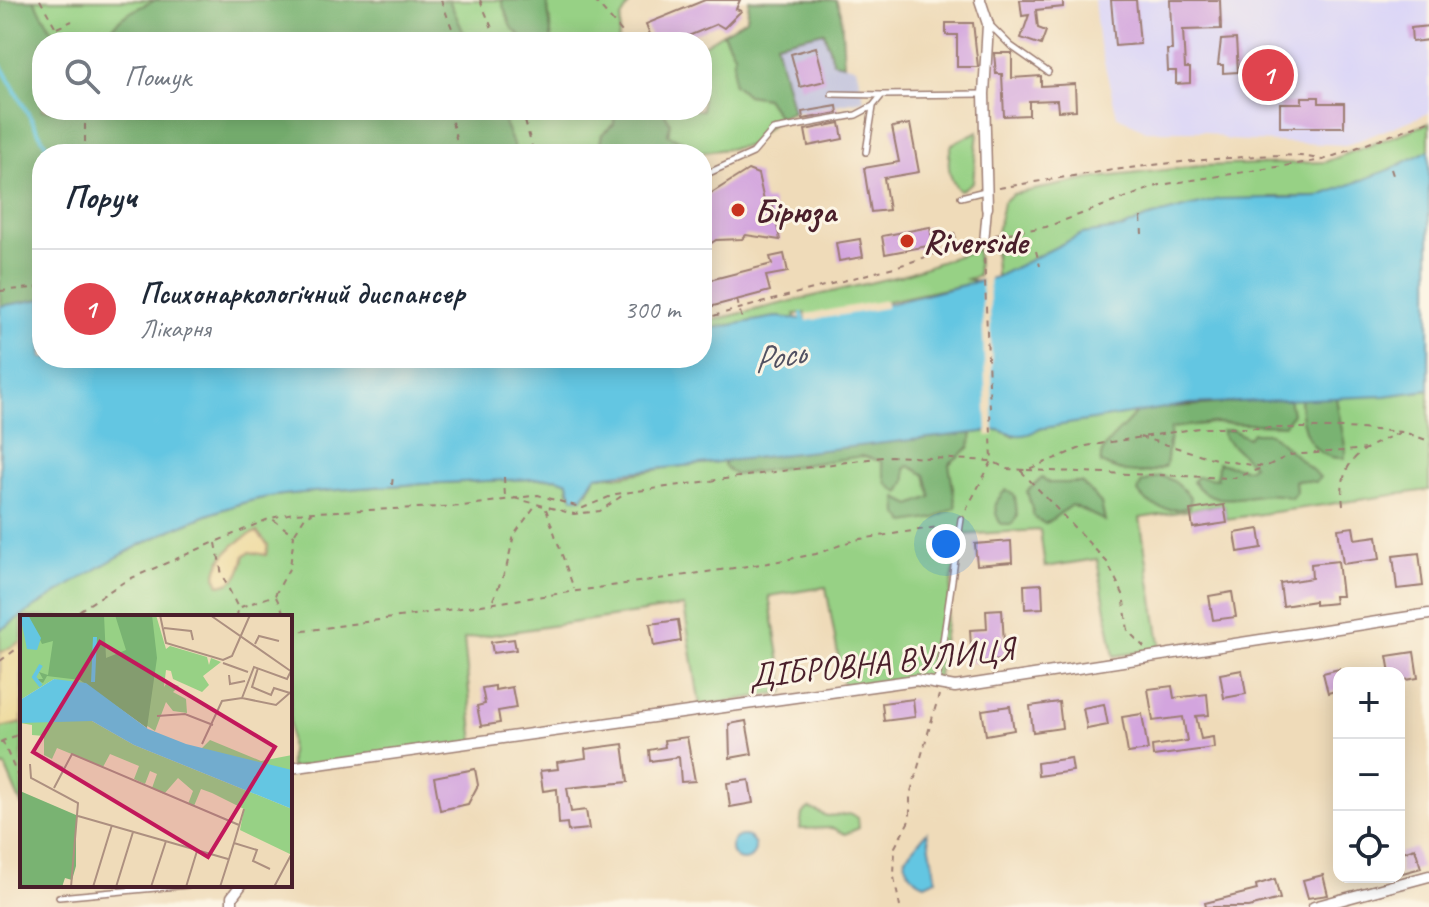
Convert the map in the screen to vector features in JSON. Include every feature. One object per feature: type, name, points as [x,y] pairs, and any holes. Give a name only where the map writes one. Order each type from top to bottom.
[{"type":"street","points":[[980,0],[988,24],[984,94],[987,208],[984,240]]},
{"type":"street","name":"ДІБРОВНА ВУЛИЦЯ","points":[[292,768],[916,680],[955,687],[1429,614]]},
{"type":"street","points":[[1314,907],[1342,904],[1429,876]]},
{"type":"lane","points":[[988,24],[1011,46],[1048,72]]},
{"type":"lane","points":[[832,94],[984,94]]},
{"type":"lane","points":[[712,171],[753,153],[773,130],[856,115],[873,106],[882,95]]},
{"type":"lane","points":[[866,152],[873,106]]},
{"type":"lane","points":[[961,197],[986,190]]},
{"type":"lane","points":[[937,682],[961,519]]},
{"type":"lane","points":[[59,897],[166,887]]},
{"type":"path","points":[[40,0],[58,32]]},
{"type":"path","points":[[441,0],[453,32]]},
{"type":"path","points":[[480,0],[494,32]]},
{"type":"path","points":[[594,0],[622,32]]},
{"type":"path","points":[[56,29],[72,21]]},
{"type":"path","points":[[85,120],[85,144]]},
{"type":"path","points":[[452,120],[458,144]]},
{"type":"path","points":[[525,120],[531,144]]},
{"type":"path","points":[[712,316],[984,240],[1046,227],[1160,185],[1323,160],[1429,121]]},
{"type":"path","points":[[986,190],[1140,164],[1248,157],[1309,156],[1323,160]]},
{"type":"path","points":[[1391,169],[1394,178]]},
{"type":"path","points":[[1141,217],[1142,234]]},
{"type":"path","points":[[954,232],[959,247]]},
{"type":"path","points":[[292,632],[768,563],[816,554],[854,540],[934,531],[961,519],[992,461],[984,240]]},
{"type":"path","points":[[1036,251],[1040,266]]},
{"type":"path","points":[[0,291],[32,288]]},
{"type":"path","points":[[737,300],[742,319]]},
{"type":"path","points":[[1026,470],[1068,450],[1199,428],[1404,432],[1429,440]]},
{"type":"path","points":[[1343,505],[1342,474],[1368,449],[1404,432]]},
{"type":"path","points":[[1137,436],[1219,460],[1265,467]]},
{"type":"path","points":[[72,615],[127,580],[271,518],[317,511],[463,506],[538,495],[583,508],[599,499],[627,492],[875,458],[992,461],[1020,470],[1234,478],[1290,455],[1368,449]]},
{"type":"path","points":[[1020,470],[1107,562],[1123,594],[1128,631],[1153,657]]},
{"type":"path","points":[[392,485],[393,475]]},
{"type":"path","points":[[504,477],[505,498]]},
{"type":"path","points":[[505,498],[524,498],[535,505],[574,514],[600,511],[627,492]]},
{"type":"path","points":[[492,601],[506,569],[514,535],[535,505]]},
{"type":"path","points":[[545,508],[574,589]]},
{"type":"path","points":[[238,608],[275,595],[290,567],[294,535],[305,517],[317,511]]},
{"type":"path","points":[[271,518],[294,535]]},
{"type":"path","points":[[216,542],[222,575],[238,608],[237,615]]},
{"type":"path","points":[[275,595],[285,615]]},
{"type":"path","points":[[292,624],[299,629]]},
{"type":"path","points":[[0,661],[20,646]]},
{"type":"path","points":[[900,907],[894,877],[895,847],[910,819],[910,795],[938,703],[937,682]]},
{"type":"path","points":[[20,734],[1,741],[20,782]]},
{"type":"shaded area","points":[[1094,0],[1429,0],[1429,113],[1347,145],[1229,140],[1204,131],[1146,131],[1117,116],[1098,37]]},
{"type":"shaded area","points":[[824,32],[833,62],[856,67],[864,100],[793,112],[776,43]]},
{"type":"green space","points":[[0,0],[524,0],[538,32],[32,32],[32,120],[614,120],[614,124],[602,134],[600,144],[32,144],[32,301],[0,306]]},
{"type":"green space","points":[[0,0],[34,0],[53,32],[32,32],[32,120],[503,120],[513,144],[32,144],[32,301],[0,306]]},
{"type":"green space","points":[[155,0],[449,0],[463,32],[109,32],[132,11]]},
{"type":"green space","points":[[501,0],[547,0],[551,32],[516,32],[511,27]]},
{"type":"green space","points":[[547,0],[632,0],[621,18],[619,32],[551,32]]},
{"type":"green space","points":[[749,0],[836,0],[841,12],[844,64],[833,62],[824,32],[776,43],[793,112],[779,117],[766,98],[747,95],[733,83],[734,54],[723,33],[747,18]]},
{"type":"green space","points":[[723,33],[734,54],[734,83],[747,95],[766,98],[779,117],[748,146],[712,151],[712,144],[688,144],[668,135],[665,120],[712,120],[712,40]]},
{"type":"green space","points":[[614,120],[668,120],[668,135],[688,144],[600,144],[602,134],[614,124]]},
{"type":"green space","points":[[1429,123],[1429,162],[1317,197],[1271,197],[996,277],[995,243],[1003,202],[1013,194],[1096,178],[1200,166],[1325,162]]},
{"type":"green space","points":[[978,131],[973,182],[960,191],[951,176],[950,150],[952,144]]},
{"type":"green space","points":[[977,249],[978,276],[967,279],[978,282],[807,318],[805,313],[795,314],[796,319],[776,317],[712,329],[712,320],[903,275]]},
{"type":"green space","points":[[1429,390],[1429,490],[1226,519],[1224,505],[1140,518],[1161,649],[1114,656],[1097,559],[1045,567],[1040,530],[959,535],[937,682],[844,689],[826,587],[769,596],[785,692],[700,706],[684,606],[464,639],[474,744],[292,768],[292,615],[24,615],[143,543],[204,516],[261,498],[448,482],[557,478],[568,482],[569,492],[588,492],[596,476],[622,476],[665,468],[999,430],[1013,436],[1103,416],[1165,407]]},
{"type":"green space","points":[[1289,398],[1292,414],[1284,425],[1213,423],[1171,428],[1166,466],[1150,472],[1117,470],[1101,463],[1104,448],[1137,410]]},
{"type":"green space","points":[[1300,398],[1336,398],[1346,451],[1344,458],[1322,453],[1309,439],[1302,419]]},
{"type":"green space","points":[[1232,430],[1248,438],[1252,433],[1270,433],[1320,477],[1316,482],[1295,480],[1296,492],[1291,498],[1264,495],[1227,499],[1204,492],[1193,482],[1196,477],[1217,479],[1218,463],[1247,469],[1253,465],[1224,438],[1222,431]]},
{"type":"green space","points":[[972,433],[970,447],[949,464],[956,507],[936,518],[906,523],[898,513],[897,498],[911,505],[931,497],[925,475],[909,466],[905,469],[906,480],[900,493],[887,484],[881,461],[862,456],[735,475],[724,466],[724,461]]},
{"type":"green space","points":[[1159,476],[1173,481],[1184,490],[1191,498],[1189,507],[1160,508],[1142,497],[1138,492],[1141,483]]},
{"type":"green space","points":[[1042,478],[1049,483],[1082,483],[1101,503],[1105,521],[1072,505],[1045,524],[1034,517],[1027,491]]},
{"type":"green space","points":[[1006,490],[1015,496],[1017,517],[1012,524],[1001,524],[995,510]]},
{"type":"green space","points":[[20,617],[20,801],[5,766],[0,768],[0,630]]},
{"type":"green space","points":[[809,808],[827,816],[852,814],[858,818],[859,828],[845,834],[833,828],[800,829],[802,814]]},
{"type":"sand","points":[[257,532],[268,545],[266,555],[250,552],[245,555],[238,576],[231,582],[219,585],[216,577],[221,560],[234,545]]},
{"type":"sand","points":[[20,642],[20,723],[0,728],[0,653]]},
{"type":"water","name":"Рось","points":[[1429,150],[1429,390],[1384,396],[1189,404],[1038,429],[1024,435],[999,430],[596,476],[582,498],[573,498],[568,482],[557,478],[273,496],[204,516],[143,543],[20,615],[0,630],[0,306],[32,301],[32,368],[712,368],[712,328],[776,317],[803,319],[888,304],[996,277],[1082,234],[1124,228],[1145,218],[1220,199],[1317,197],[1391,169]]},
{"type":"water","points":[[927,832],[936,879],[925,884],[911,874],[905,858]]},
{"type":"water","points":[[743,836],[751,840],[755,848],[751,856],[743,860],[735,856],[731,848],[735,840]]},
{"type":"pier","points":[[989,275],[994,435],[987,436],[981,278]]},
{"type":"pier","points":[[886,300],[886,308],[807,321],[806,314]]},
{"type":"building","points":[[705,0],[740,0],[736,9],[741,11],[724,28],[717,24],[698,32],[649,32],[646,24]]},
{"type":"building","points":[[1020,0],[1063,0],[1063,7],[1036,10],[1038,28],[1046,31],[1041,45],[1021,38],[1029,15],[1022,16]]},
{"type":"building","points":[[1111,0],[1136,0],[1140,44],[1115,46]]},
{"type":"building","points":[[1170,0],[1220,0],[1221,29],[1183,30],[1185,68],[1190,68],[1190,83],[1176,84],[1176,71],[1168,71],[1167,50],[1172,50]]},
{"type":"building","points":[[946,23],[973,23],[978,67],[957,67],[957,35],[946,35]]},
{"type":"building","points":[[1429,26],[1429,40],[1412,42],[1411,28]]},
{"type":"building","points":[[1236,39],[1238,72],[1223,73],[1223,65],[1218,65],[1221,40]]},
{"type":"building","points":[[816,47],[825,81],[800,87],[791,54]]},
{"type":"building","points":[[994,53],[1012,53],[1012,78],[1041,76],[1041,86],[1075,84],[1076,110],[1058,111],[1057,100],[1029,101],[1029,115],[1004,116],[1002,74],[996,74]]},
{"type":"building","points":[[1302,97],[1319,97],[1319,103],[1344,103],[1344,127],[1280,127],[1280,103],[1302,103]]},
{"type":"building","points":[[837,106],[838,113],[803,119],[802,112]]},
{"type":"building","points":[[840,123],[843,139],[808,146],[805,130]]},
{"type":"building","points":[[910,124],[919,172],[884,178],[889,210],[871,212],[864,168],[899,162],[892,127]]},
{"type":"building","name":"Бірюза","points":[[748,170],[758,174],[764,201],[772,200],[780,240],[746,235],[742,239],[712,243],[712,193]]},
{"type":"building","name":"Riverside","points":[[930,227],[933,245],[885,254],[882,236]]},
{"type":"building","points":[[860,239],[863,257],[839,261],[836,243]]},
{"type":"building","points":[[784,254],[788,272],[766,276],[770,291],[712,306],[712,279],[772,264],[770,257]]},
{"type":"building","points":[[1224,505],[1227,523],[1193,528],[1190,510]]},
{"type":"building","points":[[1353,527],[1355,539],[1377,536],[1380,559],[1343,564],[1338,529]]},
{"type":"building","points":[[1259,529],[1262,548],[1238,552],[1235,533]]},
{"type":"building","points":[[1011,541],[1012,562],[977,565],[975,544]]},
{"type":"building","points":[[1419,553],[1423,586],[1397,589],[1393,556]]},
{"type":"building","points":[[1338,561],[1342,596],[1334,596],[1335,603],[1315,605],[1315,601],[1283,606],[1280,583],[1312,578],[1311,564]]},
{"type":"building","points":[[1042,584],[1043,608],[1025,609],[1024,585]]},
{"type":"building","points":[[1232,592],[1236,617],[1213,620],[1209,596]]},
{"type":"building","points":[[1002,609],[1005,660],[972,663],[970,630],[987,629],[986,610]]},
{"type":"building","points":[[678,620],[681,641],[654,646],[650,624]]},
{"type":"building","points":[[514,639],[516,650],[493,653],[491,642]]},
{"type":"building","points":[[1414,652],[1418,678],[1405,680],[1405,667],[1389,667],[1387,656]]},
{"type":"building","points":[[1242,670],[1246,694],[1224,698],[1220,674]]},
{"type":"building","points":[[1333,670],[1333,692],[1328,693],[1323,673]]},
{"type":"building","points":[[495,686],[495,690],[512,687],[516,708],[498,711],[500,723],[481,726],[477,706],[485,704],[482,688]]},
{"type":"building","points":[[1172,686],[1174,698],[1207,694],[1209,715],[1196,716],[1201,739],[1213,737],[1214,748],[1153,756],[1152,746],[1187,741],[1183,717],[1153,721],[1148,689]]},
{"type":"building","points":[[913,699],[915,717],[884,721],[882,703]]},
{"type":"building","points":[[1059,702],[1062,728],[1033,732],[1030,706]]},
{"type":"building","points":[[1104,704],[1108,725],[1087,729],[1083,708]]},
{"type":"building","points":[[1010,706],[1014,730],[986,735],[982,710]]},
{"type":"building","points":[[1142,714],[1148,750],[1128,753],[1122,717]]},
{"type":"building","points":[[746,721],[752,754],[730,758],[729,724]]},
{"type":"building","points":[[687,737],[695,781],[681,782],[679,757],[650,761],[649,750],[665,747],[664,740]]},
{"type":"building","points":[[623,744],[628,782],[567,788],[571,812],[586,810],[589,829],[568,831],[567,823],[559,824],[557,789],[543,791],[540,771],[558,769],[557,762],[586,758],[585,749]]},
{"type":"building","points":[[1071,758],[1073,771],[1038,776],[1037,763]]},
{"type":"building","points":[[475,769],[478,785],[468,804],[440,810],[434,777]]},
{"type":"building","points":[[749,780],[753,803],[730,807],[727,783]]},
{"type":"building","points":[[1415,848],[1421,868],[1405,872],[1405,851]]},
{"type":"building","points":[[1323,875],[1328,895],[1308,898],[1303,880]]},
{"type":"building","points":[[1275,879],[1280,899],[1249,907],[1206,907],[1205,903],[1257,890],[1256,885]]},
{"type":"waterway","points":[[0,64],[45,144]]},
{"type":"waterway","name":"Рось","points":[[802,314],[803,319]]},
{"type":"place","name":"Психонаркологічний диспансер","points":[[1268,75]]},
{"type":"place","name":"Бірюза","points":[[738,210]]},
{"type":"place","name":"Riverside","points":[[907,241]]}]
